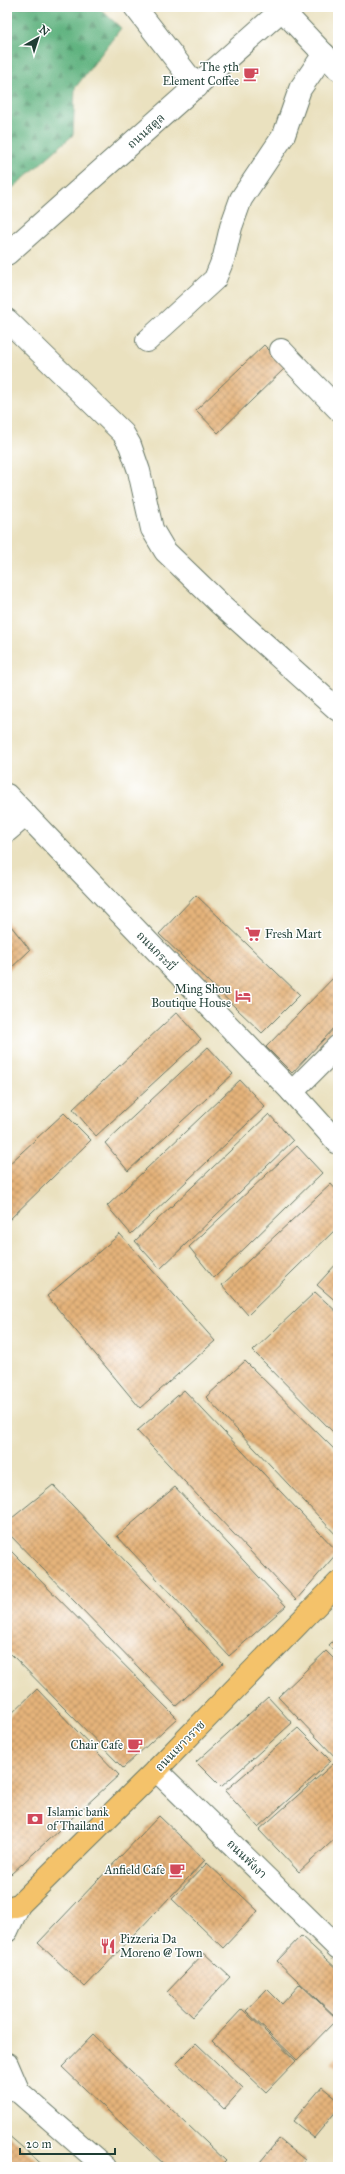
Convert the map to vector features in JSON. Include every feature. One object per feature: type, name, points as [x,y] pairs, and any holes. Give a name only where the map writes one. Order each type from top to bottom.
[{"type":"main road","name":"ถนนเยาวราช","points":[[13,1906],[156,1770],[338,1584]]},
{"type":"street","points":[[135,7],[197,87]]},
{"type":"street","points":[[147,341],[215,279],[224,257],[233,222],[241,200],[284,135],[300,90],[331,61],[283,8]]},
{"type":"street","name":"ถนนสตูล","points":[[7,254],[197,87],[283,8]]},
{"type":"street","points":[[7,320],[123,433],[130,445],[139,471],[152,529],[165,551],[338,710]]},
{"type":"street","points":[[281,350],[338,409]]},
{"type":"street","points":[[7,831],[13,804]]},
{"type":"street","name":"ถนนกระบี่","points":[[13,804],[292,1092],[338,1143]]},
{"type":"street","points":[[292,1092],[338,1046]]},
{"type":"street","name":"ถนนพังงา","points":[[156,1770],[337,1943]]},
{"type":"street","points":[[7,1930],[13,1906]]},
{"type":"street","points":[[7,2064],[13,2090],[105,2167]]},
{"type":"green space","points":[[7,7],[98,7],[121,28],[75,88],[73,135],[7,193]]},
{"type":"building","points":[[264,345],[286,367],[218,433],[196,410]]},
{"type":"building","points":[[196,895],[300,995],[262,1033],[159,934]]},
{"type":"building","points":[[7,921],[30,950],[7,972]]},
{"type":"building","points":[[338,973],[338,1024],[292,1073],[266,1047]]},
{"type":"building","points":[[177,1012],[201,1039],[96,1136],[73,1109]]},
{"type":"building","points":[[208,1047],[233,1074],[128,1171],[105,1143]]},
{"type":"building","points":[[240,1080],[265,1107],[131,1234],[107,1206]]},
{"type":"building","points":[[64,1113],[91,1140],[7,1222],[7,1166]]},
{"type":"building","points":[[269,1114],[293,1141],[160,1269],[135,1241]]},
{"type":"building","points":[[297,1146],[322,1173],[214,1278],[189,1247]]},
{"type":"building","points":[[331,1184],[338,1192],[338,1227],[248,1315],[222,1285]]},
{"type":"building","points":[[120,1234],[215,1341],[140,1408],[47,1296]]},
{"type":"building","points":[[338,1262],[338,1303],[317,1285]]},
{"type":"building","points":[[315,1292],[338,1313],[338,1437],[253,1351]]},
{"type":"building","points":[[245,1361],[338,1453],[338,1537],[206,1397]]},
{"type":"building","points":[[184,1390],[338,1552],[296,1600],[137,1431]]},
{"type":"building","points":[[53,1485],[223,1664],[176,1706],[7,1532],[7,1522]]},
{"type":"building","points":[[175,1487],[286,1606],[229,1656],[117,1536]]},
{"type":"building","points":[[9,1549],[177,1718],[123,1768],[7,1650],[7,1551]]},
{"type":"building","points":[[338,1636],[338,1655],[329,1645]]},
{"type":"building","points":[[326,1651],[338,1663],[338,1760],[278,1697]]},
{"type":"building","points":[[37,1689],[119,1775],[11,1874],[7,1869],[7,1718]]},
{"type":"building","points":[[268,1697],[292,1723],[221,1787],[196,1762]]},
{"type":"building","points":[[298,1728],[331,1761],[258,1827],[225,1791]]},
{"type":"building","points":[[333,1764],[338,1770],[338,1836],[299,1872],[259,1830]]},
{"type":"building","points":[[159,1816],[205,1860],[85,1987],[38,1943]]},
{"type":"building","points":[[207,1863],[258,1911],[223,1948],[172,1899]]},
{"type":"building","points":[[301,1936],[338,1970],[337,2018],[277,1961]]},
{"type":"building","points":[[204,1953],[230,1977],[193,2017],[167,1992]]},
{"type":"building","points":[[300,1984],[337,2019],[297,2060],[246,2011],[267,1989],[282,2004]]},
{"type":"building","points":[[242,2009],[296,2061],[266,2092],[212,2041]]},
{"type":"building","points":[[93,2035],[226,2161],[220,2167],[167,2167],[62,2067]]},
{"type":"building","points":[[196,2043],[243,2088],[224,2109],[176,2063]]},
{"type":"building","points":[[338,2055],[338,2069],[331,2063]]},
{"type":"building","points":[[322,2087],[338,2100],[338,2109],[314,2138],[293,2121]]},
{"type":"building","points":[[7,2134],[45,2167],[7,2167]]},
{"type":"building","points":[[279,2139],[305,2160],[300,2167],[256,2167]]},
{"type":"place","name":"The 5th Element Coffee","points":[[251,74]]},
{"type":"place","name":"Fresh Mart","points":[[253,934]]},
{"type":"place","name":"Ming Shou Boutique House","points":[[243,996]]},
{"type":"place","name":"Chair Cafe","points":[[135,1745]]},
{"type":"place","name":"Islamic bank of Thailand","points":[[35,1819]]},
{"type":"place","name":"Anfield Cafe","points":[[177,1870]]},
{"type":"place","name":"Pizzeria Da Moreno @ Town","points":[[108,1946]]}]
